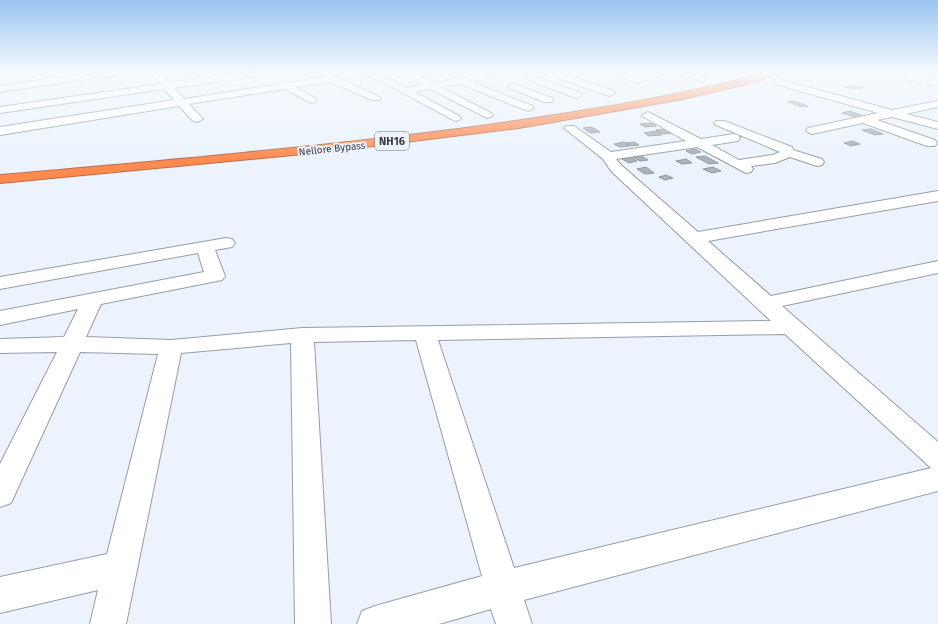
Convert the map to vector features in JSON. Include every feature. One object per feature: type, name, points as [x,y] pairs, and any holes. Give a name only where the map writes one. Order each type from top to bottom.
[{"type":"highway","name":"Nellore Bypass","points":[[0,172],[226,153],[377,138],[626,101]]},
{"type":"highway","name":"Nellore Bypass","points":[[0,179],[303,152],[479,130],[650,101]]},
{"type":"street","points":[[0,110],[65,101]]},
{"type":"street","points":[[0,131],[189,101]]},
{"type":"street","points":[[424,101],[455,118]]},
{"type":"street","points":[[462,101],[487,115]]},
{"type":"street","points":[[512,101],[529,108]]},
{"type":"street","points":[[856,101],[938,126]]},
{"type":"street","points":[[183,102],[197,119]]},
{"type":"street","points":[[828,104],[931,143]]},
{"type":"street","points":[[812,130],[920,108],[937,107]]},
{"type":"street","points":[[648,115],[742,166],[776,159],[787,152]]},
{"type":"street","points":[[720,123],[787,150],[787,152],[817,162]]},
{"type":"street","points":[[841,124],[862,132]]},
{"type":"street","points":[[570,128],[618,163],[695,238],[938,459]]},
{"type":"street","points":[[618,163],[734,138]]},
{"type":"street","points":[[695,157],[718,153]]},
{"type":"street","points":[[695,238],[938,196]]},
{"type":"street","points":[[0,283],[226,243]]},
{"type":"street","points":[[0,318],[215,276],[205,246]]},
{"type":"street","points":[[767,303],[938,267]]},
{"type":"street","points":[[0,494],[93,300]]},
{"type":"street","points":[[0,346],[72,344],[171,347],[302,335],[793,327]]},
{"type":"street","points":[[425,333],[514,624]]},
{"type":"street","points":[[302,335],[313,624]]},
{"type":"street","points":[[108,624],[171,347]]},
{"type":"street","points":[[375,624],[503,588],[938,479]]},
{"type":"street","points":[[0,595],[120,568]]},
{"type":"building","points":[[794,101],[808,106],[802,107],[788,102]]},
{"type":"building","points":[[850,111],[864,116],[855,117],[842,113]]},
{"type":"building","points":[[651,123],[656,126],[645,127],[640,124]]},
{"type":"building","points":[[592,127],[600,132],[590,133],[583,128]]},
{"type":"building","points":[[668,129],[675,133],[663,134],[656,130]]},
{"type":"building","points":[[871,129],[883,134],[875,135],[862,130]]},
{"type":"building","points":[[657,131],[662,135],[649,136],[644,133]]},
{"type":"building","points":[[852,141],[860,144],[851,146],[844,143]]},
{"type":"building","points":[[624,142],[629,146],[620,147],[614,144]]},
{"type":"building","points":[[634,142],[639,145],[630,146],[625,143]]},
{"type":"building","points":[[695,149],[701,152],[692,154],[686,151]]},
{"type":"building","points":[[641,156],[648,160],[640,161],[633,157]]},
{"type":"building","points":[[705,156],[718,163],[709,164],[696,157]]},
{"type":"building","points":[[631,157],[637,161],[629,163],[622,159]]},
{"type":"building","points":[[686,159],[692,163],[682,164],[676,161]]},
{"type":"building","points":[[646,167],[654,173],[645,174],[637,169]]},
{"type":"building","points":[[713,167],[721,171],[712,173],[703,169]]},
{"type":"building","points":[[666,175],[673,178],[665,180],[659,177]]}]
